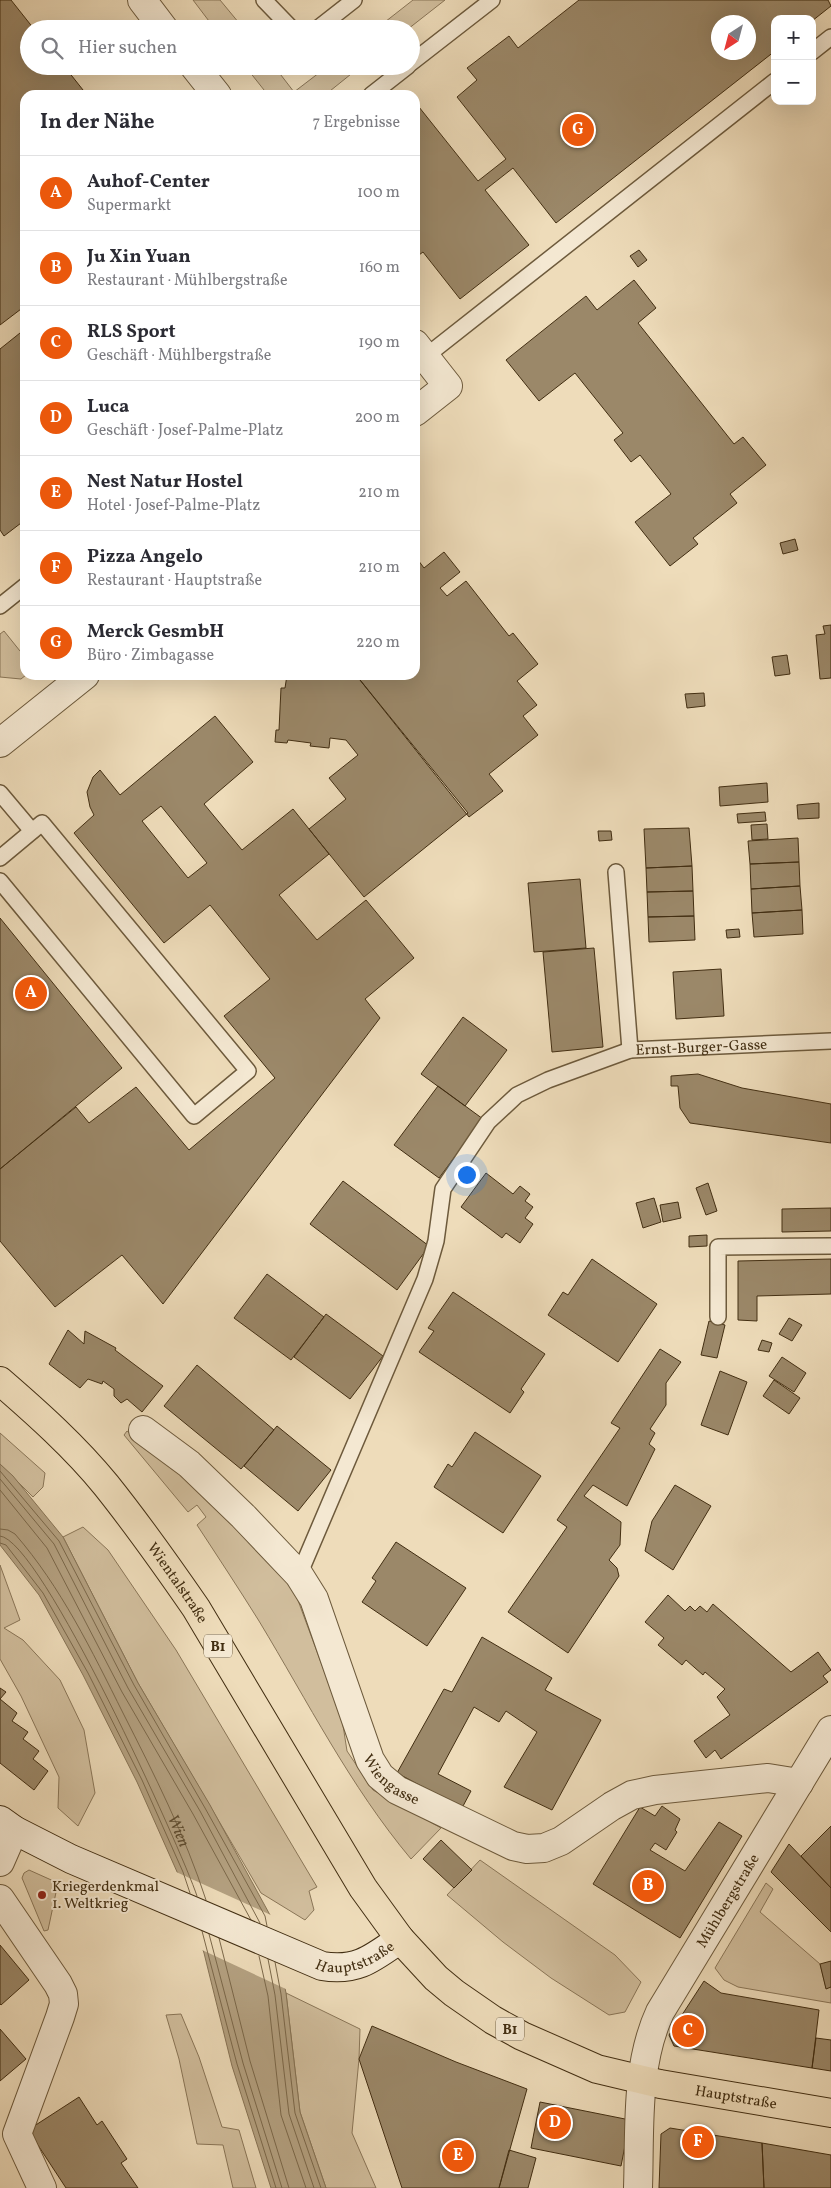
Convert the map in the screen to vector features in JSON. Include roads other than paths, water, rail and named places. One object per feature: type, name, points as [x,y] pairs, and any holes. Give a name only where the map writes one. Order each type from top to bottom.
[{"type":"main road","name":"Wientalstraße","points":[[0,1381],[66,1442],[105,1484],[169,1569],[196,1608],[351,1870],[400,1939]]},
{"type":"main road","name":"B1","points":[[400,1939],[436,1978],[493,2020],[573,2060],[597,2069],[643,2080]]},
{"type":"main road","name":"Hauptstraße","points":[[643,2080],[831,2113]]},
{"type":"street","points":[[142,0],[157,20]]},
{"type":"street","points":[[201,75],[213,90]]},
{"type":"street","points":[[420,350],[448,386],[420,408]]},
{"type":"street","points":[[0,743],[79,680]]},
{"type":"street","name":"Wiengasse","points":[[142,1430],[189,1464],[243,1516],[299,1575],[314,1599],[362,1742],[370,1760],[380,1776],[397,1790],[513,1846],[527,1849],[544,1848],[561,1841],[612,1806],[632,1795],[654,1790],[768,1778],[798,1783]]},
{"type":"street","name":"Mühlbergstraße","points":[[638,2188],[643,2080],[649,2038],[660,2012],[831,1730]]},
{"type":"street","points":[[0,1862],[7,1825]]},
{"type":"street","name":"Hauptstraße","points":[[7,1825],[71,1859],[307,1962],[344,1969],[373,1957],[400,1939]]},
{"type":"street","points":[[0,1898],[46,1964],[63,1994],[64,2004],[60,2017],[18,2134],[42,2188]]},
{"type":"lane","points":[[264,0],[283,20]]},
{"type":"lane","points":[[328,20],[354,0]]},
{"type":"lane","points":[[420,56],[492,0]]},
{"type":"lane","points":[[816,49],[831,37]]},
{"type":"lane","points":[[377,90],[397,75]]},
{"type":"lane","points":[[420,350],[771,84]]},
{"type":"lane","points":[[0,606],[20,590]]},
{"type":"lane","points":[[0,793],[32,831]]},
{"type":"lane","points":[[0,858],[42,823],[248,1072],[194,1116],[0,881]]},
{"type":"lane","name":"Ernst-Burger-Gasse","points":[[616,872],[630,1050],[831,1041]]},
{"type":"lane","points":[[299,1575],[426,1279],[436,1241],[444,1189],[456,1168],[488,1122],[517,1094],[548,1080],[630,1050]]},
{"type":"lane","points":[[718,1317],[718,1247],[831,1246]]},
{"type":"water","name":"Wien","points":[[0,1464],[13,1476],[63,1537],[138,1683],[210,1805],[270,1915],[286,1993],[300,2112],[326,2188],[271,2188],[232,2066],[204,1953],[178,1874],[137,1782],[83,1675],[39,1595],[0,1545]]},
{"type":"place","name":"Merck GesmbH","points":[[578,130]]},
{"type":"place","name":"Auhof-Center","points":[[31,993]]},
{"type":"place","name":"Ju Xin Yuan","points":[[648,1886]]},
{"type":"place","name":"Kriegerdenkmal 1. Weltkrieg","points":[[42,1895]]},
{"type":"place","name":"RLS Sport","points":[[688,2031]]},
{"type":"place","name":"Luca","points":[[555,2123]]},
{"type":"place","name":"Pizza Angelo","points":[[698,2142]]},
{"type":"place","name":"Nest Natur Hostel","points":[[458,2156]]}]
